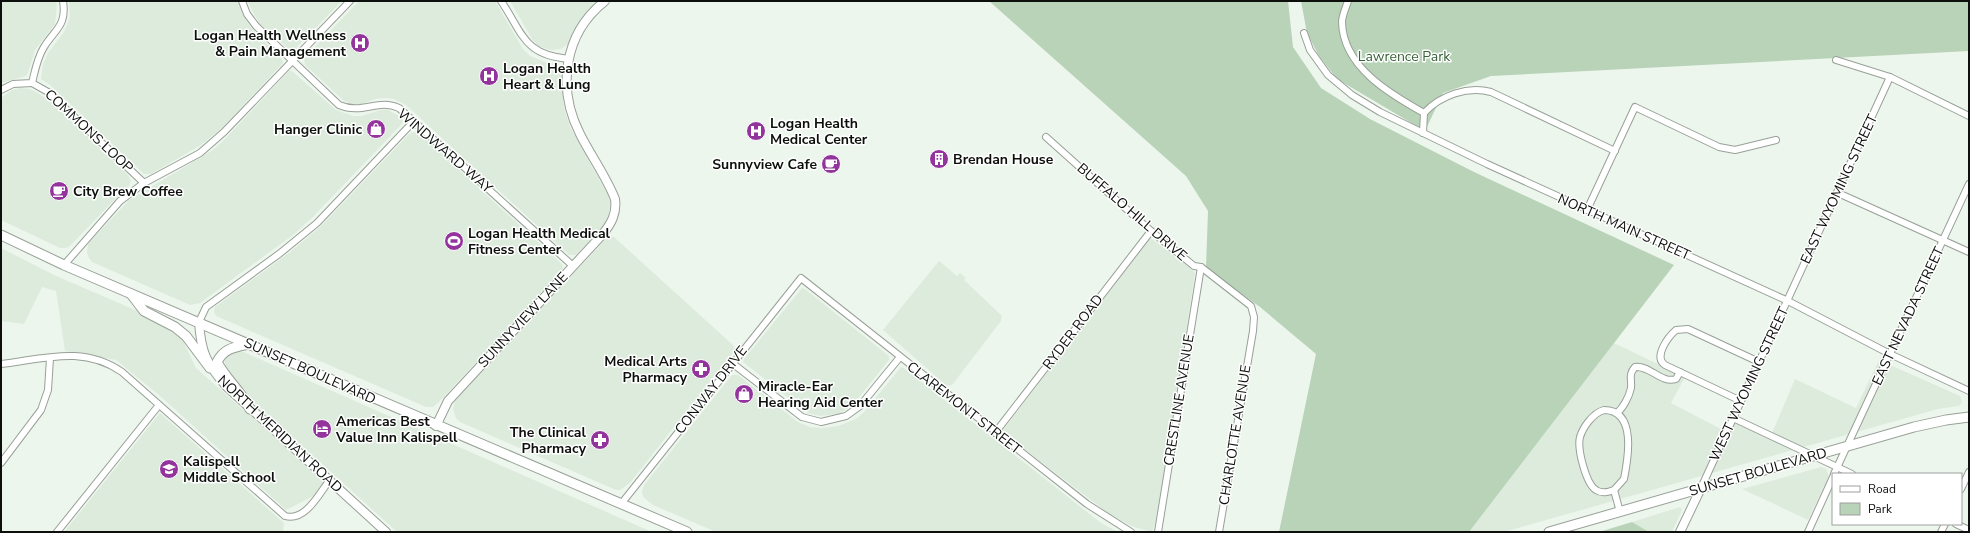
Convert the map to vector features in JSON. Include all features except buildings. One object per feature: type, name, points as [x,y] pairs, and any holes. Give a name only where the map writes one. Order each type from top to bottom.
[{"type":"main road","name":"SUNSET BOULEVARD","points":[[1,235],[64,265],[199,322],[436,426],[687,532]]},
{"type":"main road","points":[[131,293],[144,311],[175,326],[186,336],[210,368]]},
{"type":"main road","points":[[249,344],[230,348],[221,354],[217,362],[222,371],[243,396],[250,409]]},
{"type":"main road","name":"SUNSET BOULEVARD","points":[[1549,532],[1914,427],[1969,417]]},
{"type":"street","name":"COMMONS LOOP","points":[[32,83],[44,48],[60,28],[64,14],[64,1]]},
{"type":"street","name":"WINDWARD WAY","points":[[242,1],[247,14],[256,26],[291,61],[339,105],[348,109],[362,109],[384,104],[399,108],[573,266]]},
{"type":"street","points":[[64,265],[120,200],[144,183],[200,153],[224,132],[350,1]]},
{"type":"street","points":[[501,1],[520,34],[533,48],[552,57],[569,59]]},
{"type":"street","name":"SUNNYVIEW LANE","points":[[436,426],[448,401],[609,227],[614,216],[616,207],[612,191],[580,136],[571,114],[566,93],[569,59],[572,47],[586,21],[605,1]]},
{"type":"street","points":[[1348,1],[1342,22],[1347,45],[1356,63],[1378,84],[1424,113]]},
{"type":"street","name":"NORTH MAIN STREET","points":[[1304,33],[1310,50],[1321,67],[1332,79],[1352,95],[1423,133],[1587,210],[1788,301],[1890,354],[1969,391]]},
{"type":"street","points":[[1836,60],[1890,77],[1969,116]]},
{"type":"street","name":"EAST WYOMING STREET","points":[[1788,301],[1890,77]]},
{"type":"street","name":"COMMONS LOOP","points":[[1,90],[13,84],[32,83],[48,92],[144,183]]},
{"type":"street","points":[[1423,133],[1424,113],[1437,101],[1450,95],[1466,91],[1483,90],[1491,92],[1615,151]]},
{"type":"street","points":[[1587,210],[1635,107],[1719,147],[1735,150],[1776,140]]},
{"type":"street","points":[[199,322],[206,307],[279,254],[317,223],[414,121]]},
{"type":"street","name":"BUFFALO HILL DRIVE","points":[[1046,137],[1151,231],[1194,266],[1201,267],[1252,306],[1254,317],[1252,338]]},
{"type":"street","name":"EAST NEVADA STREET","points":[[1835,473],[1969,184]]},
{"type":"street","points":[[1838,193],[1969,252]]},
{"type":"street","name":"RYDER ROAD","points":[[995,433],[1151,231]]},
{"type":"street","name":"CRESTLINE AVENUE","points":[[1158,532],[1201,267]]},
{"type":"street","name":"CLAREMONT STREET","points":[[801,278],[995,433],[1087,504],[1131,532]]},
{"type":"street","name":"CONWAY DRIVE","points":[[621,504],[732,362],[801,278]]},
{"type":"street","name":"WEST WYOMING STREET","points":[[1681,532],[1788,301]]},
{"type":"street","name":"NORTH MERIDIAN ROAD","points":[[199,322],[200,338],[210,368],[250,409],[386,532]]},
{"type":"street","points":[[1741,401],[1662,363],[1660,358],[1670,336],[1679,329],[1693,331],[1759,362]]},
{"type":"street","name":"CHARLOTTE AVENUE","points":[[1219,532],[1252,338]]},
{"type":"street","points":[[1,364],[50,358],[83,356],[102,360],[122,372],[285,516],[294,517],[301,514],[329,480]]},
{"type":"street","points":[[732,362],[802,417],[821,422],[846,416],[860,406],[900,357]]},
{"type":"street","points":[[1,463],[41,410],[48,390],[50,358]]},
{"type":"street","points":[[1617,413],[1623,408],[1630,391],[1630,375],[1635,367],[1643,368],[1670,381],[1676,379],[1680,372]]},
{"type":"street","points":[[57,532],[159,405]]},
{"type":"street","points":[[1607,410],[1617,413],[1625,422],[1628,435],[1624,479],[1614,490],[1602,492],[1592,487],[1584,466],[1580,439],[1587,424],[1598,412],[1607,410]]},
{"type":"street","points":[[1734,418],[1850,473]]},
{"type":"street","points":[[1962,487],[1969,472]]},
{"type":"street","points":[[1808,532],[1832,479]]},
{"type":"street","points":[[1614,490],[1620,512]]},
{"type":"street","points":[[1958,525],[1969,530]]},
{"type":"shaded area","points":[[1,1],[56,1],[57,5],[55,24],[35,50],[26,76],[1,83]]},
{"type":"shaded area","points":[[69,1],[237,1],[244,17],[252,29],[282,59],[283,63],[222,128],[201,145],[151,174],[144,174],[50,85],[41,79],[43,64],[48,53],[64,32],[70,17]]},
{"type":"shaded area","points":[[247,1],[342,1],[292,52],[259,23]]},
{"type":"shaded area","points":[[359,1],[495,1],[523,49],[530,56],[545,62],[557,64],[562,68],[564,108],[570,127],[608,195],[610,202],[609,213],[605,224],[576,255],[569,255],[406,105],[394,99],[385,98],[375,99],[362,104],[353,104],[344,101],[305,65],[304,59],[306,56]]},
{"type":"shaded area","points":[[510,1],[600,1],[568,44],[561,49],[550,50],[538,46],[532,39]]},
{"type":"shaded area","points":[[289,71],[292,71],[336,110],[353,116],[361,116],[381,110],[388,110],[401,117],[403,121],[401,125],[314,216],[293,235],[200,303],[190,305],[92,262],[87,253],[88,244],[129,200],[213,150]]},
{"type":"shaded area","points":[[20,88],[30,89],[50,101],[128,175],[131,181],[128,188],[117,197],[69,247],[60,248],[1,220],[1,98],[12,90]]},
{"type":"shaded area","points":[[414,132],[420,134],[562,264],[563,267],[562,270],[433,407],[426,407],[216,316],[214,312],[215,307],[290,252],[320,227],[409,134]]},
{"type":"shaded area","points":[[609,236],[614,237],[733,345],[735,350],[630,483],[620,490],[616,490],[460,422],[456,418],[453,409],[455,401],[460,394]]},
{"type":"shaded area","points":[[1149,237],[1194,271],[1195,274],[1157,518],[1152,532],[1131,526],[1108,513],[1002,432],[1098,302]]},
{"type":"shaded area","points":[[1,248],[54,275],[177,328],[196,368],[331,487],[286,510],[160,396],[116,360],[65,351],[56,291],[42,287],[24,324],[1,321]]},
{"type":"shaded area","points":[[939,261],[957,276],[960,273],[966,278],[964,280],[1002,316],[1001,321],[952,385],[947,386],[883,330]]},
{"type":"shaded area","points":[[802,288],[889,356],[889,360],[852,406],[838,414],[820,416],[808,413],[743,362]]},
{"type":"shaded area","points":[[1614,343],[1685,377],[1671,403],[1721,429],[1728,414],[1772,433],[1795,379],[1856,408],[1879,360],[1960,396],[1962,402],[1959,406],[1938,409],[1504,532],[1469,532]]},
{"type":"shaded area","points":[[237,349],[652,532],[397,532],[244,393],[224,370],[225,356]]},
{"type":"shaded area","points":[[901,367],[1101,523],[1118,532],[716,532],[653,505],[643,497],[642,491],[644,485],[732,375],[738,375],[798,422],[810,427],[822,428],[838,426],[856,419],[865,411]]},
{"type":"shaded area","name":"Kalispell Middle School","points":[[160,413],[284,523],[283,532],[64,532]]},
{"type":"shaded area","points":[[1821,467],[1826,469],[1829,476],[1808,520],[1742,489]]},
{"type":"shaded area","points":[[1680,507],[1682,510],[1672,532],[1649,532],[1632,522]]},
{"type":"green space","points":[[989,1],[1288,1],[1293,47],[1321,88],[1370,119],[1474,172],[1674,265],[1469,532],[1279,532],[1316,354],[1260,307],[1206,268],[1208,211],[1186,176]]},
{"type":"green space","name":"Lawrence Park","points":[[1301,1],[1969,1],[1969,51],[1491,76],[1443,93],[1425,131],[1337,79],[1319,56],[1307,33]]},
{"type":"green space","points":[[1632,522],[1649,532],[1599,532]]},
{"type":"place","name":"Logan Health Wellness & Pain Management","points":[[360,43]]},
{"type":"place","name":"Logan Health Heart & Lung","points":[[489,76]]},
{"type":"place","name":"Hanger Clinic","points":[[376,129]]},
{"type":"place","name":"Logan Health Medical Center","points":[[756,131]]},
{"type":"place","name":"Brendan House","points":[[939,159]]},
{"type":"place","name":"Sunnyview Cafe","points":[[831,164]]},
{"type":"place","name":"City Brew Coffee","points":[[59,191]]},
{"type":"place","name":"Logan Health Medical Fitness Center","points":[[454,241]]},
{"type":"place","name":"Medical Arts Pharmacy","points":[[701,369]]},
{"type":"place","name":"Miracle-Ear Hearing Aid Center","points":[[744,394]]},
{"type":"place","name":"Americas Best Value Inn Kalispell","points":[[322,429]]},
{"type":"place","name":"The Clinical Pharmacy","points":[[600,440]]},
{"type":"place","name":"Kalispell Middle School","points":[[169,469]]}]
